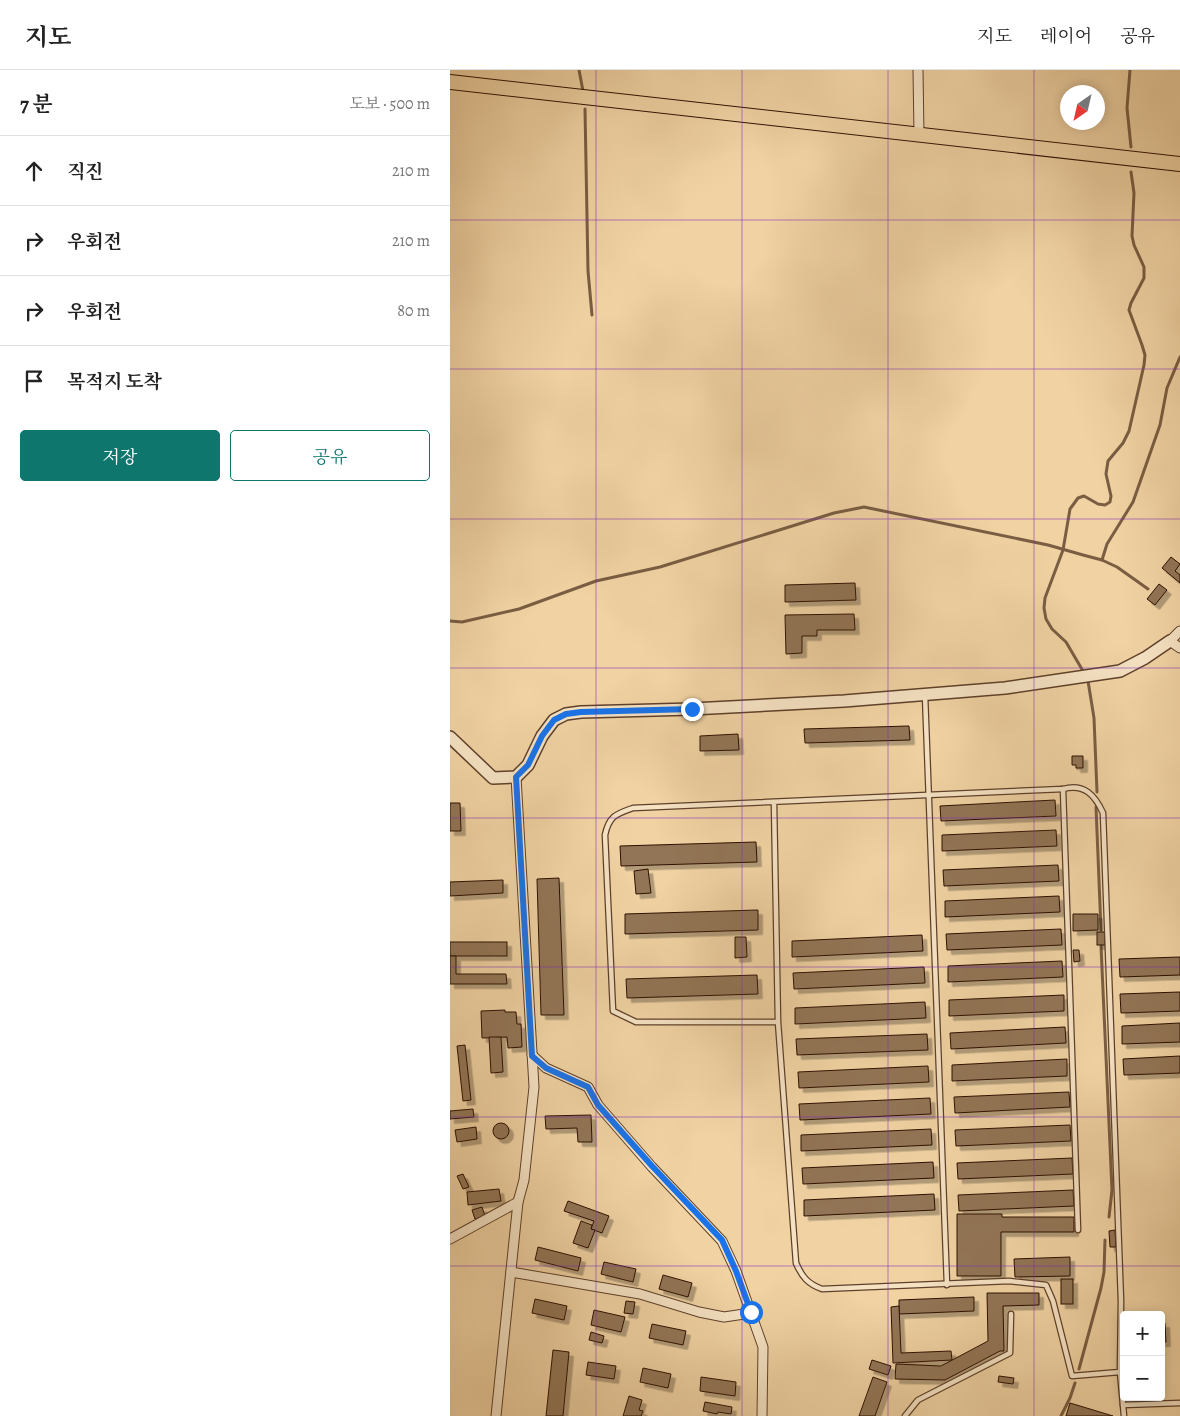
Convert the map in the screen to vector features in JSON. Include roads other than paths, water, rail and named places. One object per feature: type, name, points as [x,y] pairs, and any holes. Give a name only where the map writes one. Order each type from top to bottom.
[{"type":"main road","points":[[450,82],[1180,164]]},
{"type":"street","points":[[918,70],[919,134]]},
{"type":"street","points":[[450,737],[493,778],[516,777],[528,765],[542,736],[554,720],[566,714],[692,709],[925,695],[1005,688],[1120,671],[1145,658],[1170,641],[1180,631]]},
{"type":"street","points":[[1170,641],[1180,648]]},
{"type":"street","points":[[496,1416],[518,1202],[524,1180],[534,1088],[516,777]]},
{"type":"street","points":[[532,1056],[546,1068],[588,1087],[604,1112],[722,1240],[736,1271],[763,1347],[762,1416]]},
{"type":"street","points":[[450,1239],[518,1202]]},
{"type":"street","points":[[511,1272],[640,1294],[699,1312],[724,1317],[751,1312]]},
{"type":"lane","points":[[925,695],[947,1285]]},
{"type":"lane","points":[[778,1022],[636,1022],[613,1011],[605,835],[607,825],[615,815],[633,808],[929,796],[1063,789],[1073,786],[1084,790],[1097,800],[1102,813],[1121,1301],[1120,1356]]},
{"type":"lane","points":[[1063,789],[1078,1230]]},
{"type":"lane","points":[[774,803],[778,1022],[796,1263],[802,1276],[812,1285],[822,1289],[1009,1282],[1046,1285],[1072,1376],[1120,1372]]},
{"type":"lane","points":[[905,1416],[918,1400],[1010,1353],[1011,1314]]},
{"type":"lane","points":[[1123,1401],[1124,1416]]},
{"type":"lane","points":[[1123,1405],[1180,1403]]},
{"type":"waterway","points":[[579,70],[583,91]]},
{"type":"waterway","points":[[1130,70],[1127,108],[1131,147]]},
{"type":"waterway","points":[[585,109],[588,271],[592,315]]},
{"type":"waterway","points":[[1083,671],[1066,642],[1052,629],[1046,619],[1044,608],[1045,598],[1063,550],[1070,509],[1078,498],[1084,496],[1098,504],[1105,505],[1110,502],[1111,496],[1106,474],[1108,461],[1123,443],[1129,431],[1144,365],[1145,355],[1129,310],[1144,278],[1144,267],[1132,236],[1134,193],[1131,172]]},
{"type":"waterway","points":[[1102,560],[1107,544],[1133,502],[1160,425],[1167,388],[1180,357]]},
{"type":"waterway","points":[[450,621],[462,622],[519,609],[596,581],[660,567],[834,513],[864,507],[1048,545],[1102,560],[1117,567],[1148,589]]},
{"type":"waterway","points":[[1088,681],[1094,718],[1097,792]]},
{"type":"waterway","points":[[1096,807],[1101,930]]},
{"type":"waterway","points":[[1101,946],[1112,1190],[1109,1217]]},
{"type":"waterway","points":[[1079,1369],[1101,1288],[1104,1272],[1105,1240]]},
{"type":"waterway","points":[[1061,1416],[1075,1383]]}]
